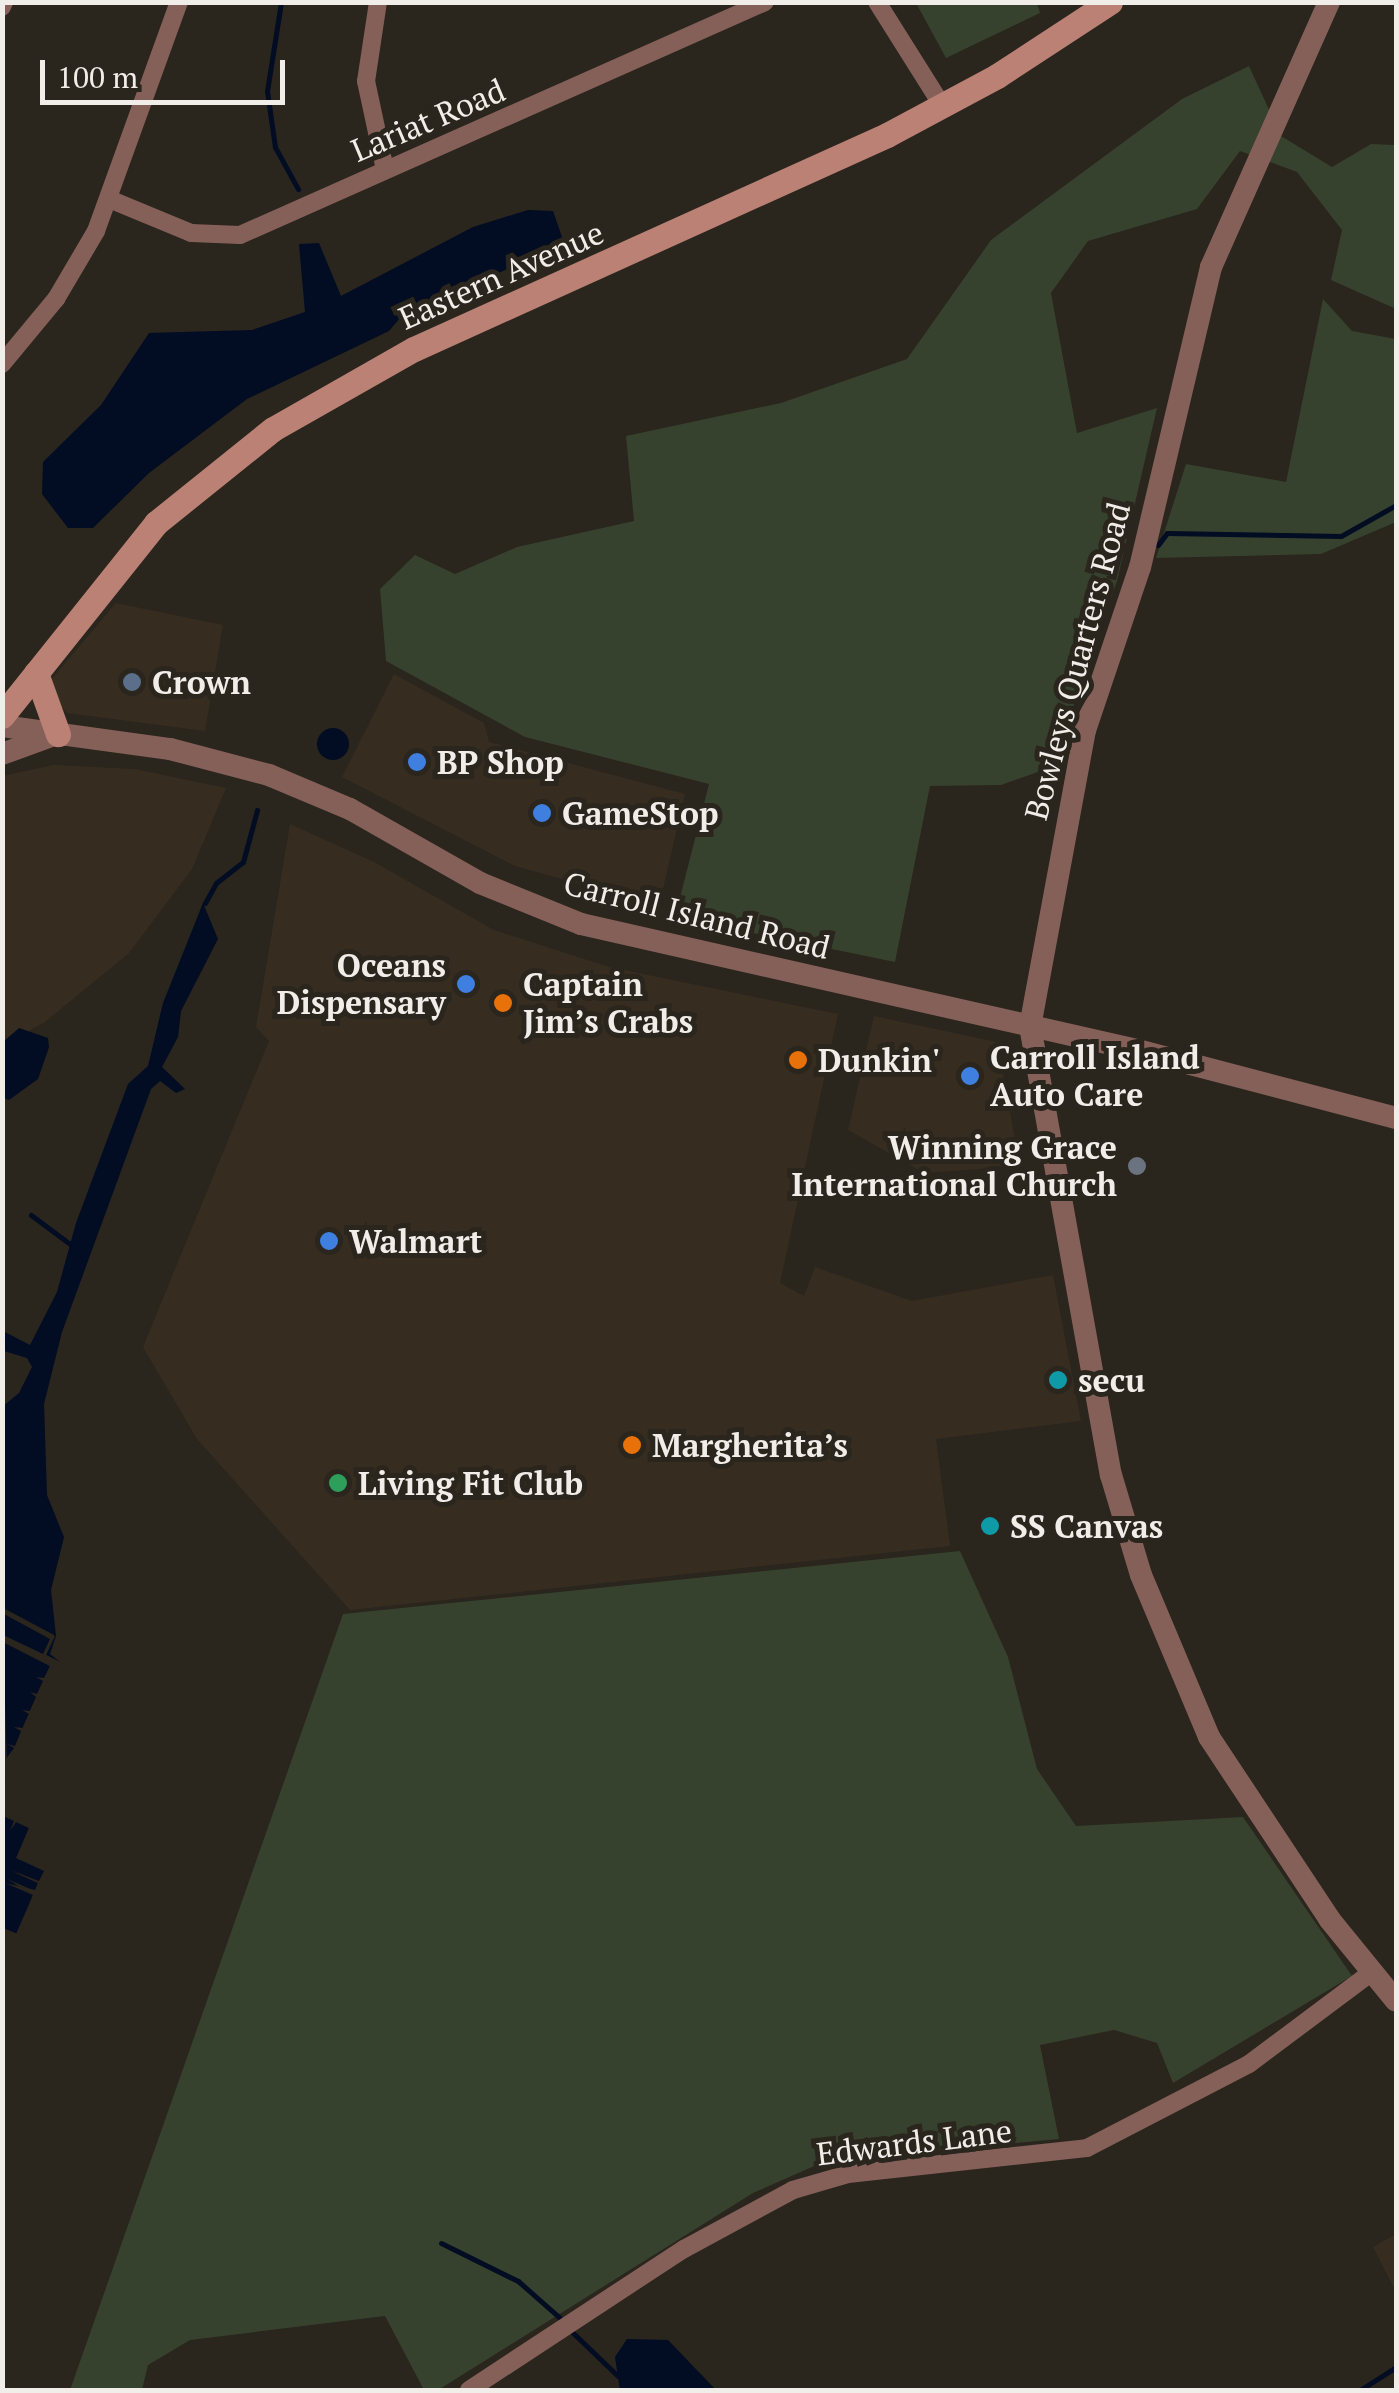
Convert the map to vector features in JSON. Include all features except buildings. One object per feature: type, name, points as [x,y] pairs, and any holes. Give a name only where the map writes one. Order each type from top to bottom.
[{"type":"main road","name":"Eastern Avenue","points":[[2,716],[156,524],[306,408],[414,349],[942,107],[1110,2]]},
{"type":"main road","points":[[36,673],[58,734]]},
{"type":"street","points":[[2,364],[75,271],[109,198],[179,2]]},
{"type":"street","points":[[378,2],[366,81],[385,170]]},
{"type":"street","name":"Lariat Road","points":[[109,198],[191,233],[234,236],[765,2]]},
{"type":"street","points":[[877,2],[942,107]]},
{"type":"street","name":"Bowleys Quarters Road","points":[[1330,2],[1211,267],[1140,568],[1076,767],[1030,1026],[1111,1475],[1141,1575],[1208,1737],[1330,1920],[1396,2001]]},
{"type":"street","name":"Carroll Island Road","points":[[2,726],[170,749],[269,775],[350,809],[480,883],[582,924],[1030,1026],[1396,1118]]},
{"type":"street","points":[[2,754],[58,734]]},
{"type":"street","name":"Edwards Lane","points":[[468,2390],[684,2250],[793,2190],[848,2174],[1087,2148],[1250,2064],[1372,1972]]},
{"type":"shaded area","points":[[116,603],[223,625],[205,731],[67,713],[44,688]]},
{"type":"shaded area","points":[[394,674],[484,723],[489,742],[685,794],[659,906],[515,866],[342,777]]},
{"type":"shaded area","points":[[53,765],[135,769],[226,788],[192,869],[129,953],[45,1022],[3,1045],[3,776]]},
{"type":"shaded area","points":[[290,824],[374,862],[494,930],[609,967],[838,1014],[780,1283],[804,1296],[815,1267],[912,1301],[1053,1275],[1081,1421],[936,1439],[950,1546],[350,1610],[197,1439],[143,1347],[269,1041],[256,1027]]},
{"type":"shaded area","points":[[874,1016],[997,1042],[1020,1166],[924,1173],[848,1130]]},
{"type":"shaded area","points":[[1396,2234],[1396,2292],[1373,2247]]},
{"type":"green space","points":[[916,3],[1037,3],[1040,13],[946,58]]},
{"type":"green space","points":[[1249,66],[1281,136],[1332,167],[1371,144],[1396,145],[1396,309],[1331,280],[1342,230],[1297,172],[1240,151],[1197,209],[1088,241],[1051,293],[1077,433],[1157,408],[1117,581],[1052,767],[1001,785],[930,786],[895,962],[675,917],[709,784],[525,737],[386,661],[380,589],[415,555],[455,574],[517,547],[634,521],[626,436],[781,403],[907,359],[991,240],[1182,99]]},
{"type":"green space","points":[[1323,299],[1352,331],[1396,339],[1396,522],[1321,554],[1156,558],[1186,464],[1286,482]]},
{"type":"green space","points":[[960,1551],[1008,1657],[1037,1769],[1076,1826],[1243,1817],[1352,1976],[1173,2083],[1157,2043],[1114,2030],[1040,2045],[1059,2139],[828,2160],[753,2193],[438,2390],[424,2390],[385,2316],[190,2340],[148,2365],[142,2390],[70,2390],[343,1614]]},
{"type":"water","points":[[528,210],[553,211],[562,237],[551,249],[400,318],[389,331],[247,399],[149,473],[93,528],[68,528],[42,494],[43,462],[101,405],[149,333],[252,330],[305,312],[299,244],[319,243],[341,296],[473,227]]},
{"type":"water","points":[[333,728],[344,733],[349,744],[344,755],[333,760],[322,755],[317,744],[322,733]]},
{"type":"water","points":[[203,903],[218,939],[181,1011],[178,1037],[162,1067],[185,1089],[176,1093],[160,1081],[151,1089],[62,1332],[44,1404],[47,1495],[64,1537],[51,1590],[56,1636],[50,1654],[60,1662],[46,1655],[54,1635],[3,1608],[2,1407],[19,1393],[32,1367],[27,1358],[4,1351],[3,1331],[30,1345],[57,1292],[76,1223],[128,1084],[148,1066],[163,1003]]},
{"type":"water","points":[[19,1028],[48,1038],[49,1047],[38,1079],[9,1100],[3,1098],[3,1042]]},
{"type":"water","points":[[2,1613],[50,1639],[44,1655],[3,1635]]},
{"type":"water","points":[[3,1642],[50,1666],[22,1729],[16,1728],[22,1731],[7,1765]]},
{"type":"water","points":[[3,1816],[14,1821],[12,1828],[16,1822],[29,1828],[18,1856],[45,1870],[40,1882],[12,1870],[38,1883],[35,1891],[7,1879],[33,1895],[16,1934],[3,1928]]},
{"type":"water","points":[[627,2339],[668,2340],[716,2390],[620,2390],[615,2357]]},
{"type":"pier","points":[[3,1608],[55,1636],[46,1655],[64,1664],[53,1667],[3,1784],[3,1763],[14,1748],[7,1744],[15,1746],[21,1731],[14,1727],[23,1728],[29,1714],[22,1710],[30,1711],[36,1697],[30,1692],[37,1694],[43,1681],[36,1677],[44,1678],[50,1666],[3,1642],[3,1635],[43,1654],[50,1639]]},
{"type":"pier","points":[[2,1811],[33,1825],[24,1856],[50,1870],[2,1974],[15,1942],[3,1937],[3,1928],[18,1934],[33,1895],[5,1883],[35,1890],[38,1883],[11,1871],[39,1881],[44,1871],[16,1858],[29,1828],[16,1822],[10,1831],[14,1821]]},
{"type":"waterway","points":[[281,2],[267,91],[275,147],[298,189]]},
{"type":"waterway","points":[[1158,545],[1167,533],[1341,536],[1396,505]]},
{"type":"waterway","points":[[205,903],[216,883],[243,862],[257,810]]},
{"type":"waterway","points":[[31,1215],[70,1244]]},
{"type":"waterway","points":[[441,2243],[518,2281],[559,2317]]},
{"type":"waterway","points":[[570,2330],[618,2376]]},
{"type":"waterway","points":[[1360,2390],[1396,2367]]},
{"type":"place","name":"Crown","points":[[132,682]]},
{"type":"place","name":"BP Shop","points":[[417,762]]},
{"type":"place","name":"GameStop","points":[[542,813]]},
{"type":"place","name":"Oceans Dispensary","points":[[466,984]]},
{"type":"place","name":"Captain Jim’s Crabs","points":[[503,1003]]},
{"type":"place","name":"Dunkin'","points":[[798,1060]]},
{"type":"place","name":"Carroll Island Auto Care","points":[[970,1076]]},
{"type":"place","name":"Winning Grace International Church","points":[[1137,1166]]},
{"type":"place","name":"Walmart","points":[[329,1241]]},
{"type":"place","name":"secu","points":[[1058,1380]]},
{"type":"place","name":"Margherita’s","points":[[632,1445]]},
{"type":"place","name":"Living Fit Club","points":[[338,1483]]},
{"type":"place","name":"SS Canvas","points":[[990,1526]]}]
